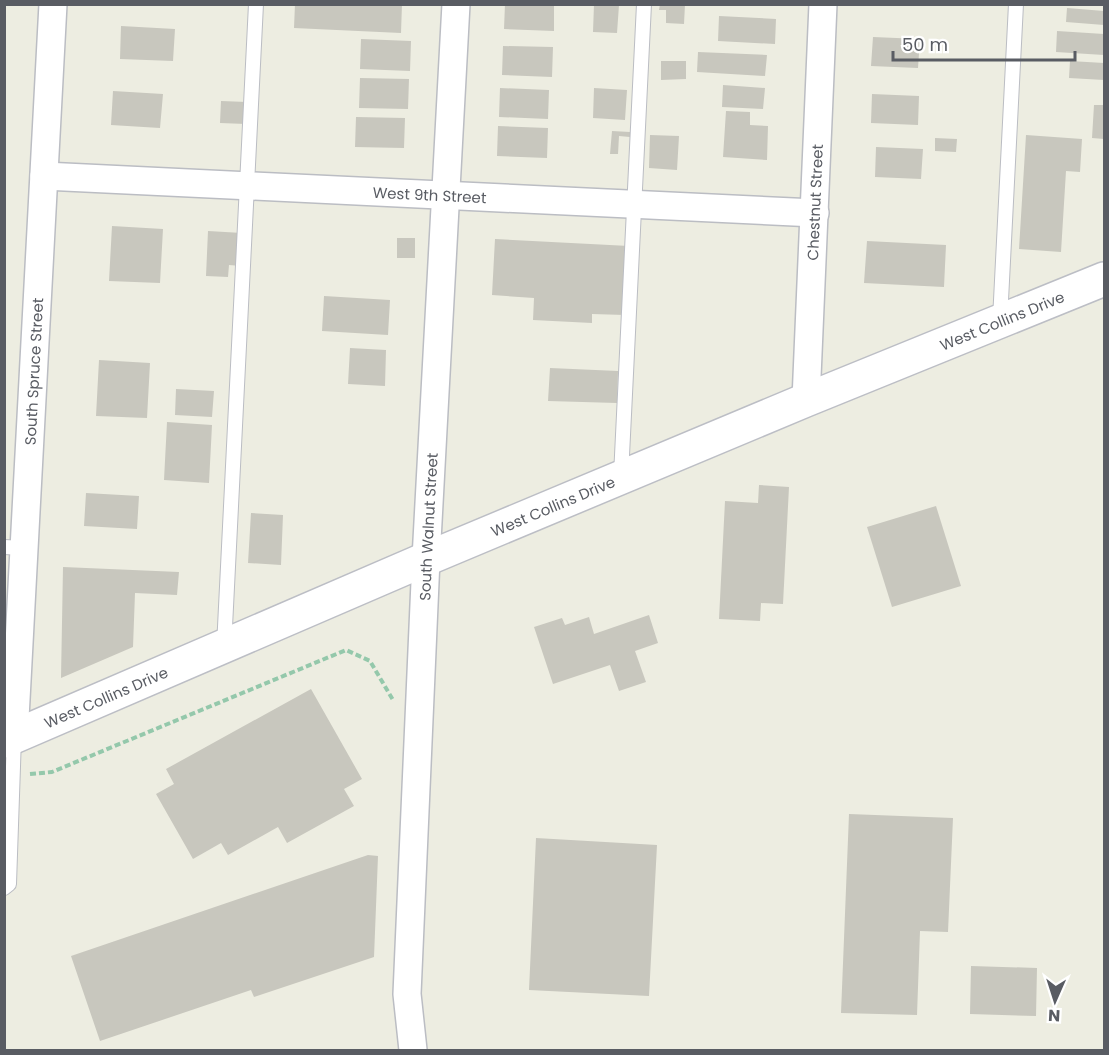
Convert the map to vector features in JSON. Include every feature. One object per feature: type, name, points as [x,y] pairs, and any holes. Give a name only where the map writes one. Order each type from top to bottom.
[{"type":"main road","name":"West Collins Drive","points":[[9,739],[426,559],[806,400],[1104,279]]},
{"type":"street","name":"South Spruce Street","points":[[9,739],[14,548],[44,176],[53,4]]},
{"type":"street","name":"South Walnut Street","points":[[413,1050],[407,994],[426,559],[456,4]]},
{"type":"street","name":"Chestnut Street","points":[[806,400],[823,4]]},
{"type":"street","name":"West 9th Street","points":[[44,176],[815,213]]},
{"type":"lane","points":[[224,648],[256,4]]},
{"type":"lane","points":[[621,478],[644,4]]},
{"type":"lane","points":[[1000,322],[1016,4]]},
{"type":"lane","points":[[4,888],[9,884],[13,780],[9,739]]},
{"type":"path","points":[[13,780],[36,772],[52,772],[345,650],[370,661],[395,703]]},
{"type":"building","points":[[295,4],[402,4],[401,33],[294,28]]},
{"type":"building","points":[[505,4],[554,4],[554,31],[504,29]]},
{"type":"building","points":[[594,4],[619,5],[617,33],[593,32]]},
{"type":"building","points":[[660,4],[685,4],[684,24],[666,23],[666,10],[659,10]]},
{"type":"building","points":[[1067,8],[1104,11],[1104,25],[1066,22]]},
{"type":"building","points":[[719,16],[776,19],[775,44],[718,41]]},
{"type":"building","points":[[121,26],[175,29],[173,61],[120,59]]},
{"type":"building","points":[[1057,31],[1104,34],[1104,55],[1056,52]]},
{"type":"building","points":[[873,37],[920,39],[918,68],[871,66]]},
{"type":"building","points":[[361,39],[411,41],[410,71],[360,69]]},
{"type":"building","points":[[503,46],[553,47],[552,77],[502,75]]},
{"type":"building","points":[[698,52],[767,55],[765,76],[697,72]]},
{"type":"building","points":[[661,61],[686,61],[686,79],[661,80]]},
{"type":"building","points":[[1070,61],[1104,63],[1104,80],[1069,78]]},
{"type":"building","points":[[360,78],[409,79],[408,109],[359,108]]},
{"type":"building","points":[[723,85],[765,88],[763,109],[722,107]]},
{"type":"building","points":[[500,88],[549,90],[548,119],[499,117]]},
{"type":"building","points":[[594,88],[627,90],[625,120],[593,118]]},
{"type":"building","points":[[113,91],[163,94],[160,128],[111,125]]},
{"type":"building","points":[[872,94],[919,96],[918,125],[871,123]]},
{"type":"building","points":[[221,101],[247,102],[246,124],[220,123]]},
{"type":"building","points":[[1094,105],[1104,105],[1104,139],[1092,138]]},
{"type":"building","points":[[726,111],[750,112],[750,125],[768,126],[767,160],[723,157]]},
{"type":"building","points":[[356,117],[405,118],[404,148],[355,147]]},
{"type":"building","points":[[498,126],[548,128],[547,158],[497,156]]},
{"type":"building","points":[[612,131],[630,132],[630,137],[619,136],[618,154],[610,154]]},
{"type":"building","points":[[650,135],[679,136],[677,170],[649,168]]},
{"type":"building","points":[[1026,135],[1082,139],[1080,172],[1066,171],[1061,252],[1019,249]]},
{"type":"building","points":[[935,138],[957,139],[956,152],[935,151]]},
{"type":"building","points":[[876,147],[923,149],[921,179],[875,177]]},
{"type":"building","points":[[112,226],[163,229],[160,283],[109,281]]},
{"type":"building","points":[[208,231],[242,233],[241,266],[229,265],[228,277],[206,276]]},
{"type":"building","points":[[397,238],[415,238],[415,258],[397,258]]},
{"type":"building","points":[[495,239],[629,246],[625,315],[592,314],[592,323],[533,320],[534,298],[492,295]]},
{"type":"building","points":[[867,241],[946,245],[944,287],[864,283]]},
{"type":"building","points":[[324,296],[390,300],[388,335],[322,331]]},
{"type":"building","points":[[350,348],[386,350],[385,386],[348,384]]},
{"type":"building","points":[[99,360],[150,363],[147,418],[96,416]]},
{"type":"building","points":[[550,368],[618,371],[617,403],[548,401]]},
{"type":"building","points":[[176,389],[214,391],[212,417],[175,415]]},
{"type":"building","points":[[167,422],[212,425],[209,483],[164,480]]},
{"type":"building","points":[[759,485],[789,487],[783,604],[761,603],[760,621],[719,619],[725,501],[758,503]]},
{"type":"building","points":[[86,493],[139,496],[137,529],[84,526]]},
{"type":"building","points":[[936,506],[961,586],[892,607],[867,527]]},
{"type":"building","points":[[251,513],[283,515],[281,565],[248,563]]},
{"type":"building","points":[[63,567],[179,572],[177,595],[135,593],[133,647],[61,678]]},
{"type":"building","points":[[649,615],[658,643],[635,651],[646,682],[619,691],[610,665],[553,684],[534,627],[562,618],[565,625],[589,617],[594,634]]},
{"type":"building","points":[[311,689],[362,779],[344,789],[354,806],[287,843],[278,827],[228,855],[221,843],[193,859],[156,794],[174,784],[166,769]]},
{"type":"building","points":[[849,814],[953,818],[948,932],[920,931],[917,1015],[841,1013]]},
{"type":"building","points":[[536,838],[657,845],[649,996],[529,990]]},
{"type":"building","points":[[368,855],[378,856],[374,957],[254,997],[251,990],[100,1041],[71,956]]},
{"type":"building","points":[[971,966],[1037,968],[1036,1016],[970,1014]]}]
